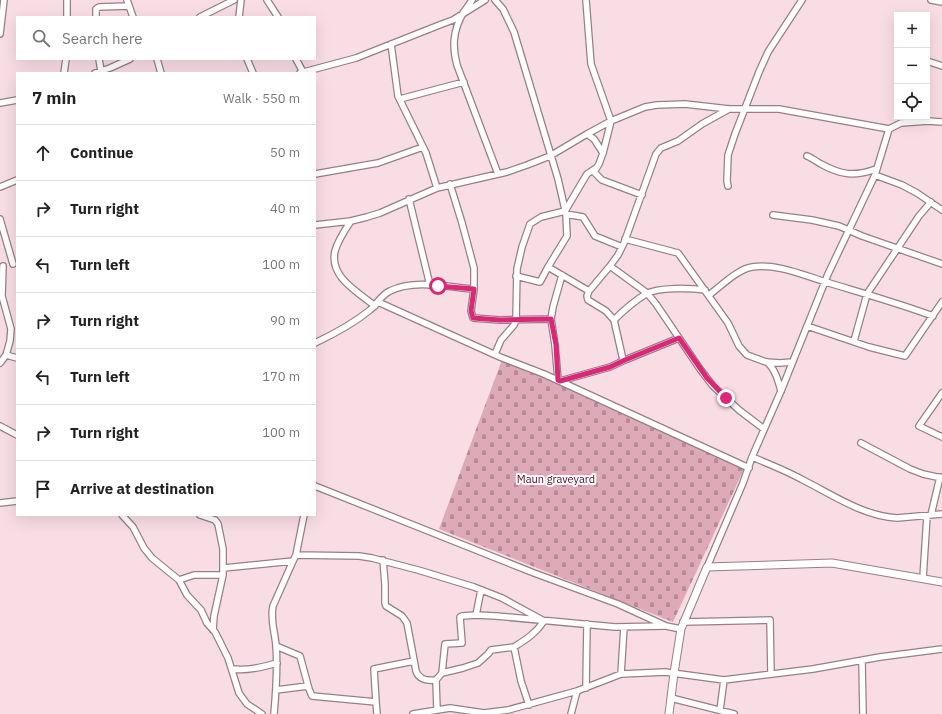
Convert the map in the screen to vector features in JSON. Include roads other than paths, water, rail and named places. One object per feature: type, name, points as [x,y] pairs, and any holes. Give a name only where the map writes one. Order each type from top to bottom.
[{"type":"street","points":[[0,34],[4,0]]},
{"type":"street","points":[[67,0],[67,16]]},
{"type":"street","points":[[127,0],[133,16]]},
{"type":"street","points":[[202,16],[234,0]]},
{"type":"street","points":[[239,16],[241,0]]},
{"type":"street","points":[[267,0],[277,16]]},
{"type":"street","points":[[472,0],[463,14],[454,35],[453,44],[456,59],[498,174]]},
{"type":"street","points":[[310,72],[356,58],[442,24],[463,14],[485,0]]},
{"type":"street","points":[[495,0],[503,8],[514,32],[566,212],[567,236],[540,282],[516,276]]},
{"type":"street","points":[[586,0],[591,64],[611,121],[602,158],[594,172],[602,180],[642,194]]},
{"type":"street","points":[[728,186],[726,176],[728,155],[734,134],[768,52],[802,0]]},
{"type":"street","points":[[931,0],[942,2]]},
{"type":"street","points":[[96,16],[96,9],[99,7],[129,6]]},
{"type":"street","points":[[391,44],[397,90],[423,147],[437,188]]},
{"type":"street","points":[[64,72],[66,60]]},
{"type":"street","points":[[99,60],[98,72],[128,60]]},
{"type":"street","points":[[157,60],[161,72]]},
{"type":"street","points":[[247,60],[253,72]]},
{"type":"street","points":[[296,60],[302,72]]},
{"type":"street","points":[[930,62],[942,66]]},
{"type":"street","points":[[400,99],[464,82]]},
{"type":"street","points":[[0,103],[16,100]]},
{"type":"street","points":[[316,225],[351,221],[380,213],[437,188],[498,174],[527,165],[550,156],[611,121],[645,107],[657,105],[685,104],[729,109],[779,109],[889,129],[901,123],[928,121],[942,122]]},
{"type":"street","points":[[623,360],[614,320],[606,311],[588,300],[587,296],[589,291],[618,255],[626,239],[656,154],[661,148],[678,141],[702,124],[729,109]]},
{"type":"street","points":[[669,714],[674,673],[683,622],[749,468],[752,457],[781,391],[825,282],[876,172],[889,129]]},
{"type":"street","points":[[587,134],[594,139],[603,153]]},
{"type":"street","points":[[316,174],[378,163],[423,147]]},
{"type":"street","points":[[807,156],[846,174],[876,172],[902,185],[942,210]]},
{"type":"street","points":[[566,212],[587,174],[596,168]]},
{"type":"street","points":[[0,187],[16,180]]},
{"type":"street","points":[[450,184],[474,268],[474,289],[471,311],[473,318],[488,320],[551,319]]},
{"type":"street","points":[[409,199],[430,285]]},
{"type":"street","points":[[854,341],[866,294],[919,216],[931,202]]},
{"type":"street","points":[[495,354],[501,340],[514,325],[516,320],[516,276],[522,247],[530,224],[541,217],[566,212],[583,217],[595,236],[622,247]]},
{"type":"street","points":[[773,215],[812,220],[848,230],[942,264]]},
{"type":"street","points":[[0,219],[15,264],[1,266],[2,296],[10,329],[10,341],[6,355],[0,363]]},
{"type":"street","points":[[351,221],[335,251],[335,265],[341,278],[376,304],[559,381],[749,468]]},
{"type":"street","points":[[626,239],[678,253],[731,328],[739,346],[750,356],[766,362],[792,362]]},
{"type":"street","points":[[610,266],[647,293],[713,386],[739,410],[764,429]]},
{"type":"street","points":[[614,320],[647,293],[672,289],[707,293],[750,267],[762,266],[781,269],[866,294],[933,316]]},
{"type":"street","points":[[548,267],[589,291]]},
{"type":"street","points":[[559,381],[556,345],[551,319],[562,275]]},
{"type":"street","points":[[316,342],[343,328],[376,304],[382,295],[390,291],[416,284],[474,289]]},
{"type":"street","points":[[807,326],[884,351],[905,356],[942,302]]},
{"type":"street","points":[[559,381],[610,367],[623,360],[679,338]]},
{"type":"street","points":[[6,355],[16,358]]},
{"type":"street","points":[[766,362],[772,368],[781,391]]},
{"type":"street","points":[[942,392],[919,426],[942,437]]},
{"type":"street","points":[[0,426],[16,434]]},
{"type":"street","points":[[861,443],[910,469],[923,474],[941,477],[929,516],[923,578]]},
{"type":"street","points":[[752,457],[802,479],[849,504],[871,513],[890,517],[929,516],[942,514]]},
{"type":"street","points":[[316,486],[534,573],[618,604],[666,626]]},
{"type":"street","points":[[0,502],[16,501]]},
{"type":"street","points":[[123,516],[133,527],[144,548],[152,558],[179,580],[186,595],[200,610],[213,630],[228,658],[233,669],[239,693],[244,700],[262,714]]},
{"type":"street","points":[[203,516],[215,520],[218,524],[223,544],[224,571],[214,616],[213,630]]},
{"type":"street","points":[[274,714],[277,663],[272,614],[273,606],[296,554],[304,516]]},
{"type":"street","points":[[296,554],[359,556],[383,560],[441,576],[481,590],[502,598],[544,621]]},
{"type":"street","points":[[383,560],[386,606],[402,616],[407,623],[416,671],[420,678],[436,680]]},
{"type":"street","points":[[179,580],[194,575],[293,561]]},
{"type":"street","points":[[707,568],[832,563],[942,582]]},
{"type":"street","points":[[476,615],[481,590]]},
{"type":"street","points":[[437,710],[436,680],[442,673],[445,644],[462,643],[460,617],[462,616],[476,615],[624,627],[666,626],[681,629]]},
{"type":"street","points":[[683,622],[770,620],[771,674]]},
{"type":"street","points":[[442,673],[478,663],[490,650],[514,647],[531,637],[544,621]]},
{"type":"street","points":[[586,688],[587,624]]},
{"type":"street","points":[[621,674],[624,627]]},
{"type":"street","points":[[276,646],[300,656],[312,696],[376,702]]},
{"type":"street","points":[[514,647],[521,681],[529,705]]},
{"type":"street","points":[[412,714],[450,708],[495,713],[577,691],[621,674],[674,673],[724,680],[942,649]]},
{"type":"street","points":[[377,714],[374,669],[414,660]]},
{"type":"street","points":[[862,661],[863,714]]},
{"type":"street","points":[[233,669],[243,670],[277,663]]},
{"type":"street","points":[[720,710],[724,680]]},
{"type":"street","points":[[276,690],[308,686]]},
{"type":"street","points":[[570,714],[577,691]]},
{"type":"street","points":[[671,698],[734,714]]},
{"type":"park label","name":"Maun graveyard","points":[[556,479]]}]
